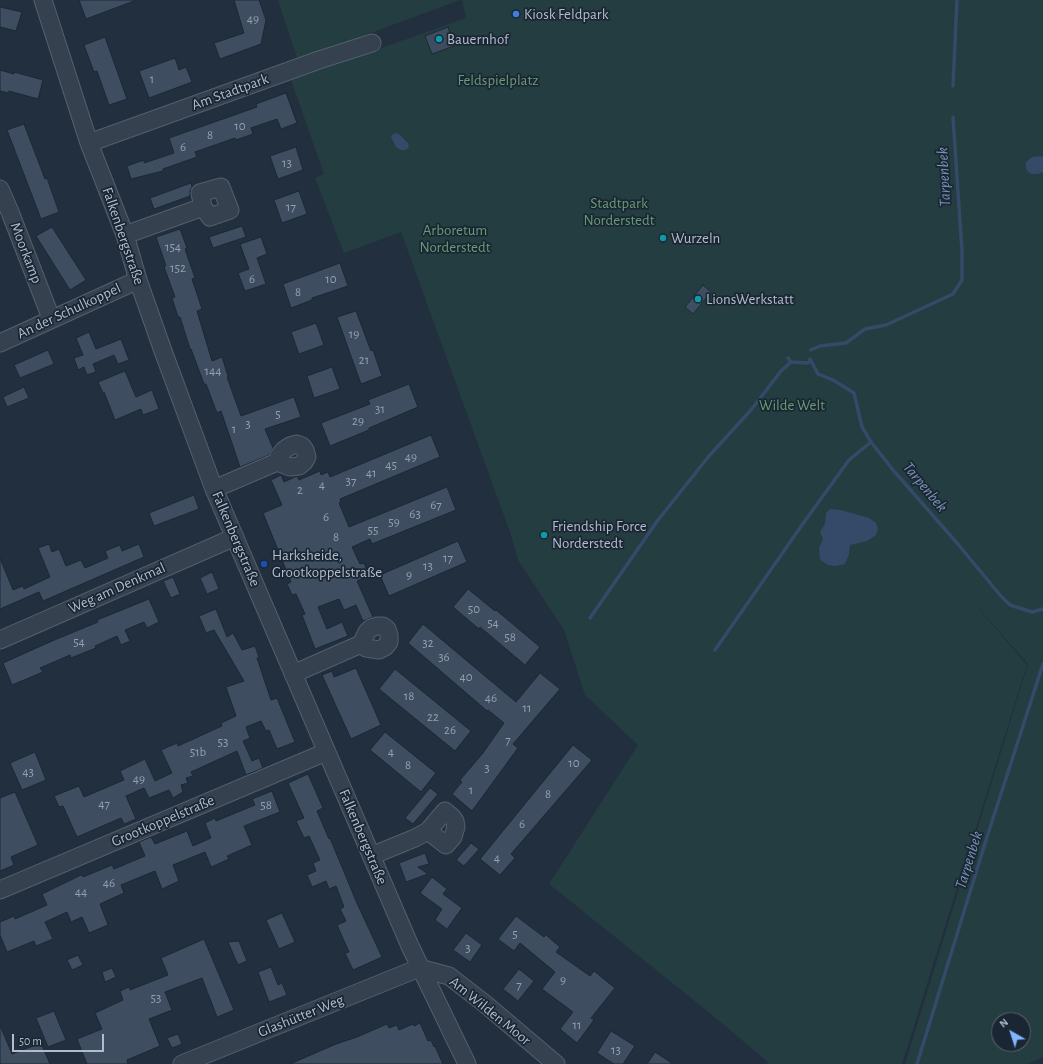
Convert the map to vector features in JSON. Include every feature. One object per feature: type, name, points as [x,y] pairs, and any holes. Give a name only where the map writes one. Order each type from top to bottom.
[{"type":"street","name":"Falkenbergstraße","points":[[43,0],[89,143],[125,235],[138,280],[214,489],[419,968],[467,1064]]},
{"type":"street","name":"Am Stadtpark","points":[[89,143],[319,60],[372,43]]},
{"type":"street","name":"Moorkamp","points":[[0,189],[51,318]]},
{"type":"street","points":[[125,235],[203,207]]},
{"type":"street","name":"An der Schulkoppel","points":[[0,343],[51,318],[138,280]]},
{"type":"street","points":[[214,489],[277,462]]},
{"type":"street","name":"Weg am Denkmal","points":[[0,640],[234,537]]},
{"type":"street","points":[[293,674],[361,644]]},
{"type":"street","name":"Grootkoppelstraße","points":[[0,890],[326,752]]},
{"type":"street","points":[[371,856],[428,831]]},
{"type":"street","name":"Glashütter Weg","points":[[182,1064],[419,968]]},
{"type":"street","name":"Am Wilden Moor","points":[[419,968],[449,976],[484,1002],[556,1064]]},
{"type":"green space","points":[[278,0],[460,0],[298,60]]},
{"type":"green space","name":"Stadtpark Norderstedt","points":[[462,0],[1043,0],[1043,1057],[1028,1064],[905,1064],[1028,664],[968,596],[1027,665],[902,1064],[767,1064],[768,1062],[706,1010],[549,884],[638,745],[585,695],[564,630],[518,560],[511,535],[401,232],[344,253],[315,178],[324,174],[291,80],[466,18]]},
{"type":"water","points":[[394,133],[399,134],[408,143],[409,148],[401,150],[396,147],[391,137]]},
{"type":"water","points":[[1032,157],[1043,157],[1043,172],[1032,174],[1028,172],[1026,162]]},
{"type":"water","points":[[830,509],[841,510],[869,518],[876,523],[878,529],[876,535],[867,541],[850,545],[849,554],[845,564],[835,566],[828,565],[820,560],[819,548],[823,539],[820,532],[825,524],[826,513]]},
{"type":"building","points":[[79,0],[134,0],[134,1],[86,19]]},
{"type":"building","points":[[234,0],[259,0],[266,20],[261,44],[220,59],[214,43],[244,33]]},
{"type":"building","points":[[0,7],[22,12],[16,31],[0,27]]},
{"type":"building","name":"Bauernhof","points":[[448,27],[454,46],[432,54],[425,36]]},
{"type":"building","points":[[105,37],[127,99],[109,105],[97,71],[94,72],[84,45]]},
{"type":"building","points":[[175,58],[179,70],[186,67],[192,82],[149,98],[139,71]]},
{"type":"building","points":[[0,70],[14,74],[14,72],[43,80],[38,99],[9,91],[9,93],[0,91]]},
{"type":"building","points":[[286,93],[297,123],[281,129],[277,119],[251,128],[253,134],[236,140],[235,138],[195,152],[197,157],[163,169],[163,171],[131,179],[127,166],[144,160],[144,163],[174,153],[169,138],[257,107],[256,104]]},
{"type":"building","points":[[24,124],[45,179],[47,178],[59,212],[41,219],[7,130]]},
{"type":"building","points":[[296,147],[303,170],[278,179],[270,156]]},
{"type":"building","points":[[191,183],[192,187],[190,196],[154,209],[150,198]]},
{"type":"building","points":[[299,191],[307,214],[282,223],[274,200]]},
{"type":"building","points":[[242,226],[246,237],[213,248],[209,237]]},
{"type":"building","points":[[52,227],[86,280],[70,290],[36,236]]},
{"type":"building","points":[[180,229],[195,278],[192,279],[202,309],[197,311],[212,361],[222,357],[228,376],[227,377],[241,416],[294,397],[301,417],[265,429],[273,448],[269,455],[240,467],[221,411],[217,413],[190,349],[180,317],[178,317],[172,298],[175,297],[164,267],[166,266],[156,237]]},
{"type":"building","points":[[261,237],[267,254],[257,258],[266,284],[245,291],[238,273],[249,269],[240,244]]},
{"type":"building","points":[[340,263],[348,286],[312,298],[312,300],[291,308],[283,284]]},
{"type":"building","points":[[703,285],[711,292],[693,314],[685,307]]},
{"type":"building","points":[[356,311],[371,351],[373,350],[382,376],[361,384],[337,317]]},
{"type":"building","points":[[316,323],[324,345],[299,354],[291,332]]},
{"type":"building","points":[[89,332],[96,349],[121,339],[129,360],[118,364],[114,355],[93,364],[96,372],[87,375],[84,367],[78,370],[74,358],[83,355],[76,338]]},
{"type":"building","points":[[48,350],[54,364],[20,378],[14,365]]},
{"type":"building","points":[[332,367],[340,389],[314,398],[307,376]]},
{"type":"building","points":[[125,371],[136,397],[152,390],[159,409],[143,415],[141,409],[115,420],[104,392],[103,393],[98,382]]},
{"type":"building","points":[[409,384],[418,407],[330,446],[321,423],[370,404],[368,400]]},
{"type":"building","points":[[24,387],[29,398],[7,407],[3,397]]},
{"type":"building","points":[[431,435],[440,457],[340,499],[341,502],[339,503],[349,527],[447,487],[456,510],[372,544],[370,539],[352,547],[360,564],[364,563],[369,576],[357,581],[373,617],[363,621],[356,605],[344,610],[339,599],[318,607],[327,629],[342,622],[348,636],[315,649],[302,615],[305,614],[296,594],[292,595],[287,584],[291,582],[263,513],[282,505],[271,480],[281,475],[284,482],[297,476],[299,480],[320,471],[321,475],[328,472],[330,477]]},
{"type":"building","points":[[194,495],[199,509],[154,526],[149,513]]},
{"type":"building","points":[[458,541],[467,562],[389,596],[380,575]]},
{"type":"building","points":[[49,544],[52,552],[59,549],[66,566],[81,560],[85,568],[108,558],[105,551],[120,545],[122,551],[139,544],[144,557],[43,601],[39,592],[0,609],[0,558],[13,590],[23,586],[24,589],[50,577],[38,548]]},
{"type":"building","points":[[212,572],[219,589],[207,594],[200,578]]},
{"type":"building","points":[[173,577],[180,594],[171,598],[163,581]]},
{"type":"building","points":[[468,589],[495,611],[496,610],[540,647],[525,665],[480,627],[479,629],[453,607]]},
{"type":"building","points":[[149,599],[159,622],[147,628],[144,622],[125,630],[130,641],[121,645],[117,636],[95,646],[96,648],[71,658],[70,655],[40,668],[43,672],[12,685],[3,663],[98,622],[97,620]]},
{"type":"building","points":[[216,609],[227,637],[233,633],[242,650],[255,646],[259,657],[257,658],[271,700],[277,698],[295,742],[277,749],[269,730],[266,731],[261,721],[246,727],[250,738],[243,741],[252,761],[259,758],[263,768],[246,775],[237,751],[191,772],[193,776],[186,778],[188,783],[181,785],[183,792],[173,798],[169,790],[149,798],[144,788],[126,796],[136,819],[124,824],[121,818],[77,837],[63,806],[59,807],[54,796],[79,786],[84,797],[124,780],[120,771],[145,759],[155,781],[172,773],[161,750],[177,743],[178,746],[222,726],[221,723],[236,716],[226,687],[244,681],[214,630],[206,633],[199,616]]},
{"type":"building","points":[[423,624],[516,702],[540,673],[560,689],[513,744],[518,748],[472,811],[452,794],[462,782],[460,780],[483,753],[504,723],[488,710],[487,711],[408,643]]},
{"type":"building","points":[[356,668],[381,725],[351,739],[322,675],[332,671],[334,677]]},
{"type":"building","points":[[395,669],[471,731],[455,751],[379,689]]},
{"type":"building","points":[[385,732],[436,773],[421,792],[370,750]]},
{"type":"building","points":[[573,745],[592,760],[511,854],[515,858],[500,875],[480,859]]},
{"type":"building","points":[[35,752],[46,780],[22,790],[10,763]]},
{"type":"building","points":[[308,774],[323,808],[317,811],[382,957],[353,970],[345,953],[349,952],[337,925],[346,921],[340,909],[344,907],[336,886],[329,889],[326,881],[312,887],[307,875],[316,871],[313,863],[320,860],[309,836],[304,838],[296,821],[304,818],[288,783]]},
{"type":"building","points":[[430,788],[438,794],[413,824],[405,818]]},
{"type":"building","points":[[272,791],[280,812],[244,826],[252,845],[227,856],[229,859],[211,867],[205,852],[173,865],[179,881],[162,889],[155,871],[121,885],[124,893],[100,904],[108,925],[89,933],[82,917],[71,922],[67,912],[45,922],[53,939],[36,946],[34,941],[7,952],[0,935],[0,922],[14,916],[15,919],[47,905],[42,894],[81,875],[83,877],[112,865],[114,869],[145,856],[139,842],[151,837],[155,844],[187,831],[193,846],[211,838],[205,823],[215,818],[216,821],[255,805],[252,799]]},
{"type":"building","points":[[15,792],[38,845],[11,857],[14,865],[0,871],[0,798]]},
{"type":"building","points":[[471,843],[479,849],[464,866],[456,860]]},
{"type":"building","points":[[425,853],[429,864],[418,867],[428,874],[406,882],[399,863]]},
{"type":"building","points":[[432,877],[447,889],[443,894],[462,908],[447,929],[435,920],[442,909],[420,893]]},
{"type":"building","points":[[282,913],[295,942],[279,949],[266,920]]},
{"type":"building","points":[[516,916],[544,937],[546,935],[560,947],[556,952],[590,976],[594,971],[615,988],[591,1018],[594,1020],[577,1043],[560,1029],[573,1012],[542,989],[555,972],[520,943],[514,951],[498,939]]},
{"type":"building","points":[[466,933],[482,945],[470,962],[453,950]]},
{"type":"building","points":[[204,939],[234,1010],[217,1017],[202,978],[165,992],[172,1010],[149,1019],[160,1046],[127,1060],[128,1064],[87,1064],[77,1039],[102,1029],[95,1013],[123,1000],[120,991],[129,987],[130,990],[168,975],[161,958]]},
{"type":"building","points":[[239,941],[247,961],[238,965],[228,942]]},
{"type":"building","points":[[78,955],[83,965],[72,970],[67,960]]},
{"type":"building","points":[[271,967],[278,985],[282,983],[287,995],[269,1002],[258,972]]},
{"type":"building","points":[[112,968],[116,977],[105,982],[102,972]]},
{"type":"building","points":[[519,969],[534,981],[518,1001],[503,989]]},
{"type":"building","points":[[54,1011],[66,1040],[48,1047],[36,1018]]},
{"type":"building","points":[[420,1023],[428,1041],[431,1040],[434,1047],[435,1046],[443,1064],[290,1064],[387,1024],[389,1028],[397,1025],[399,1030],[413,1024],[414,1026]]},
{"type":"building","points":[[0,1025],[12,1054],[41,1043],[50,1064],[0,1064]]},
{"type":"building","points":[[611,1031],[635,1046],[623,1064],[614,1064],[597,1053]]},
{"type":"building","points":[[178,1034],[182,1044],[172,1048],[167,1038]]},
{"type":"building","points":[[655,1052],[673,1064],[647,1064]]},
{"type":"waterway","name":"Tarpenbek","points":[[953,86],[957,0]]},
{"type":"waterway","name":"Tarpenbek","points":[[811,350],[820,346],[846,343],[865,329],[886,325],[953,294],[962,280],[962,251],[953,117]]},
{"type":"waterway","points":[[590,618],[658,520],[709,456],[751,410],[781,371],[791,362],[788,358]]},
{"type":"waterway","name":"Tarpenbek","points":[[810,359],[818,374],[833,380],[854,393],[862,427],[871,442],[893,470],[1000,595],[1010,605],[1032,612],[1043,609]]},
{"type":"waterway","points":[[791,362],[807,363],[811,361]]},
{"type":"waterway","points":[[715,650],[849,460],[871,442]]},
{"type":"waterway","name":"Tarpenbek","points":[[917,1064],[987,837],[1043,664]]},
{"type":"place","name":"Kiosk Feldpark","points":[[516,14]]},
{"type":"place","name":"Bauernhof","points":[[439,39]]},
{"type":"place","name":"Wurzeln","points":[[663,238]]},
{"type":"place","name":"LionsWerkstatt","points":[[698,299]]},
{"type":"place","name":"Friendship Force Norderstedt","points":[[544,535]]},
{"type":"place","name":"Harksheide, Grootkoppelstraße","points":[[264,564]]},
{"type":"park label","name":"Feldspielplatz","points":[[498,80]]},
{"type":"park label","name":"Arboretum Norderstedt","points":[[455,238]]},
{"type":"park label","name":"Wilde Welt","points":[[792,405]]}]
